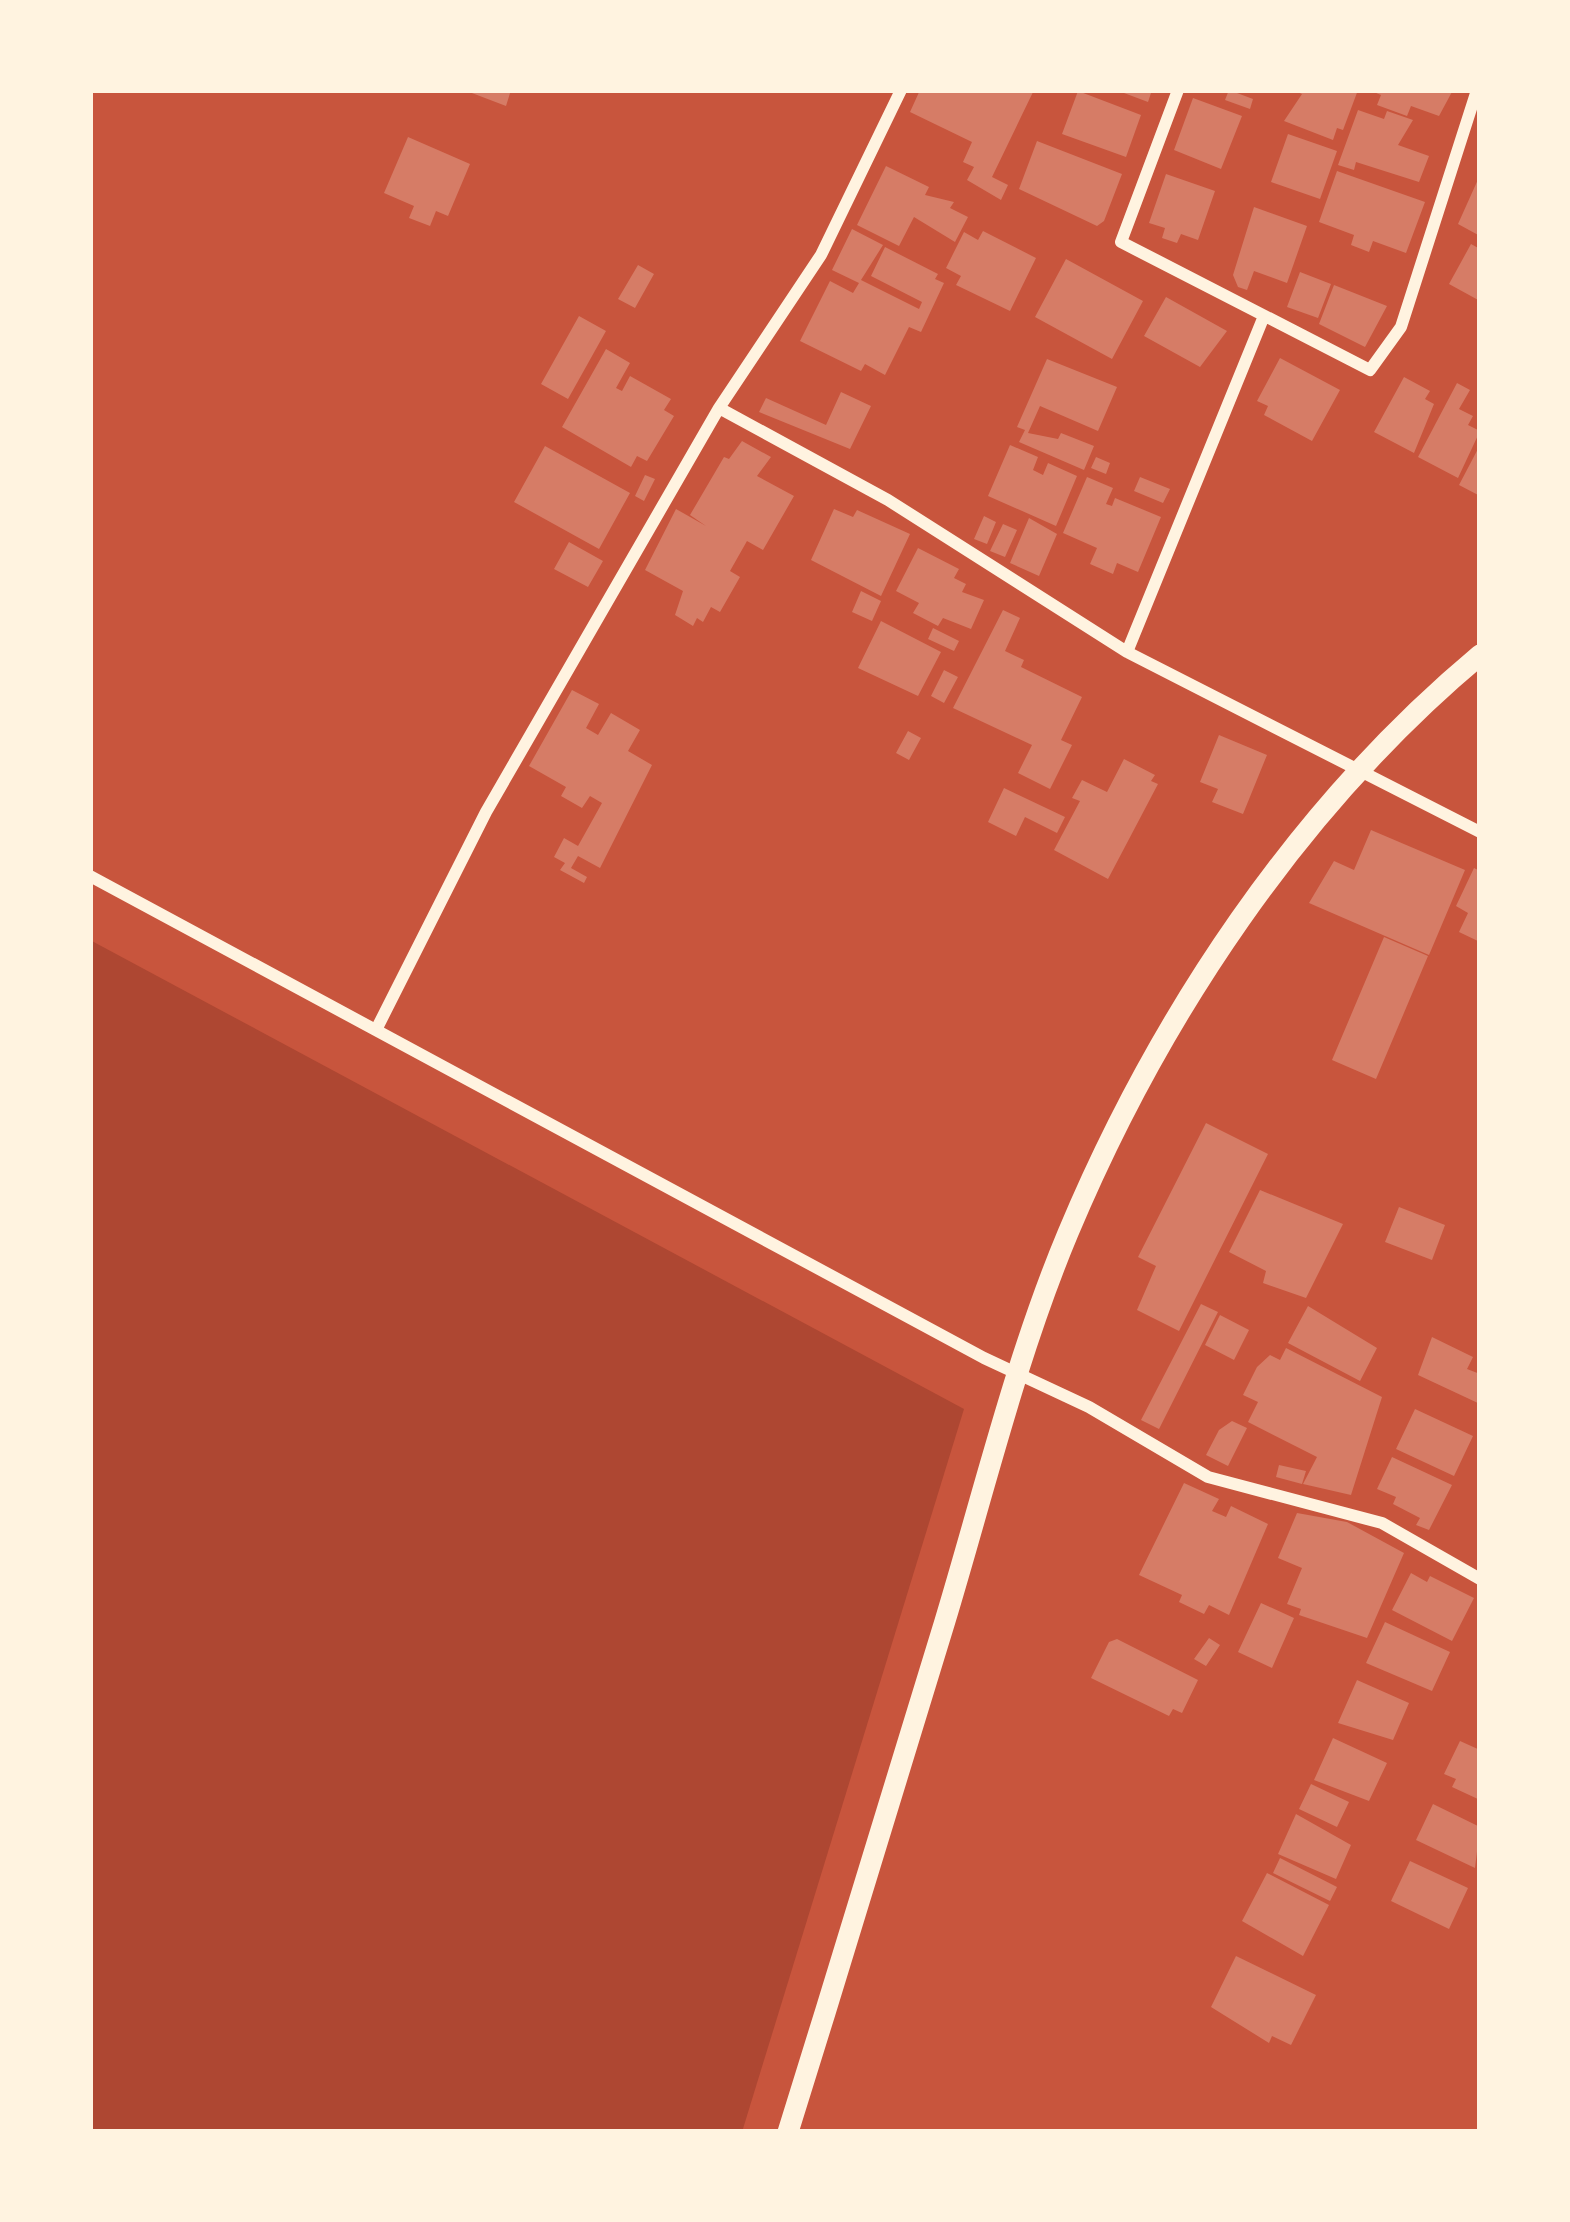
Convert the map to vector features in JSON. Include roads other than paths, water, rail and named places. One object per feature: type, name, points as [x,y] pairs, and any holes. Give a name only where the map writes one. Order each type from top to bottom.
[{"type":"street","points":[[376,1030],[486,812],[718,408],[821,255],[901,90]]},
{"type":"street","points":[[1178,90],[1121,242],[1370,370],[1401,327],[1477,90]]},
{"type":"street","points":[[1127,652],[1264,316]]},
{"type":"street","points":[[718,408],[888,500],[1127,652],[1480,832]]},
{"type":"street","points":[[788,2132],[1020,1373],[1067,1235],[1134,1090],[1221,946],[1289,851],[1480,656]]},
{"type":"street","points":[[90,876],[1208,1478],[1382,1523],[1480,1579]]}]
